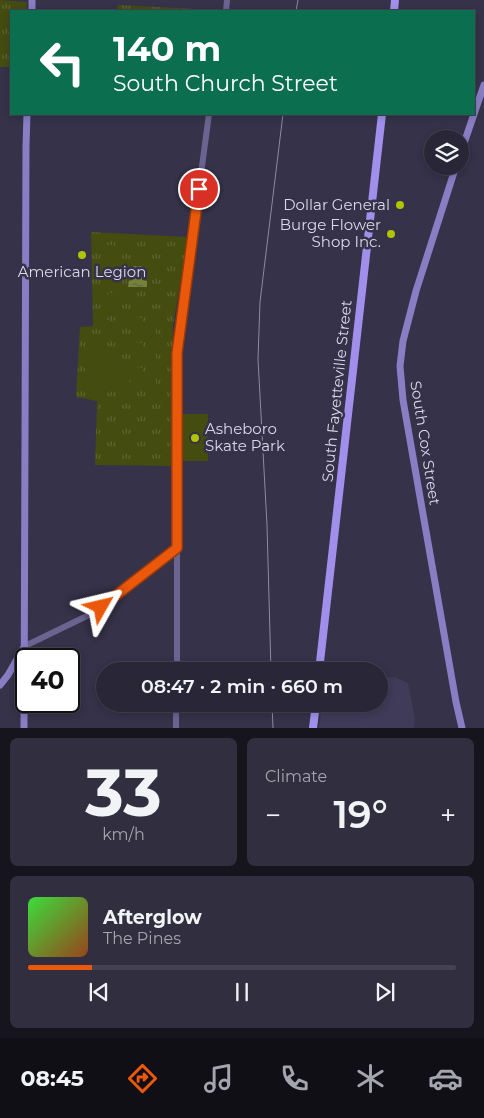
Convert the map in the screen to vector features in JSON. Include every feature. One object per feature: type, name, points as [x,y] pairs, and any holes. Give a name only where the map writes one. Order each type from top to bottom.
[{"type":"main road","points":[[475,111],[484,85]]},
{"type":"main road","points":[[24,728],[27,115]]},
{"type":"main road","name":"South Fayetteville Street","points":[[320,662],[382,115]]},
{"type":"main road","points":[[469,130],[474,115]]},
{"type":"main road","name":"South Cox Street","points":[[453,175],[416,291],[403,341],[400,380],[462,728]]},
{"type":"main road","points":[[0,684],[8,675],[25,646]]},
{"type":"main road","points":[[313,728],[315,712]]},
{"type":"street","points":[[176,662],[177,353],[209,115]]},
{"type":"street","points":[[25,646],[93,613],[177,548]]},
{"type":"street","points":[[176,712],[176,728]]},
{"type":"shaded area","points":[[388,677],[394,677],[408,683],[415,719],[414,728],[319,728],[321,712],[388,712]]},
{"type":"green space","points":[[0,0],[27,2],[26,10],[10,10],[10,67],[0,67]]},
{"type":"green space","points":[[118,5],[218,10],[117,10]]},
{"type":"green space","points":[[91,232],[188,237],[173,326],[172,466],[95,465],[97,401],[76,397],[80,327],[93,326]]},
{"type":"green space","points":[[100,245],[114,245],[114,253],[100,253]]},
{"type":"green space","points":[[101,257],[113,257],[113,268],[101,268]]},
{"type":"green space","points":[[108,293],[116,293],[116,309],[108,309]]},
{"type":"green space","points":[[154,297],[154,304],[136,304],[136,298]]},
{"type":"green space","points":[[136,318],[143,318],[143,334],[136,334]]},
{"type":"green space","points":[[148,318],[156,318],[156,334],[148,334]]},
{"type":"green space","points":[[101,320],[109,320],[109,336],[101,336]]},
{"type":"green space","points":[[114,320],[122,320],[122,336],[114,336]]},
{"type":"green space","points":[[88,343],[107,348],[120,357],[128,371],[130,391],[87,392],[83,388]]},
{"type":"green space","points":[[136,343],[143,343],[143,359],[136,359]]},
{"type":"green space","points":[[148,343],[156,343],[156,359],[148,359]]},
{"type":"green space","points":[[136,368],[143,368],[143,384],[136,384]]},
{"type":"green space","points":[[148,368],[156,368],[156,384],[148,384]]},
{"type":"green space","name":"Asheboro Skate Park","points":[[182,414],[208,414],[208,461],[182,461]]},
{"type":"water","points":[[133,266],[142,266],[142,280],[147,281],[147,287],[128,287],[129,281],[133,280]]},
{"type":"railway","points":[[296,10],[298,0]]},
{"type":"railway","points":[[271,662],[267,525],[258,359],[260,302],[283,115]]},
{"type":"railway","points":[[272,712],[273,728]]},
{"type":"place","name":"Dollar General","points":[[400,205]]},
{"type":"place","name":"Burge Flower Shop Inc.","points":[[391,234]]},
{"type":"place","name":"American Legion","points":[[82,255]]},
{"type":"place","name":"Asheboro Skate Park","points":[[195,438]]},
{"type":"route","points":[[101,607],[177,548],[177,353],[199,189]]}]
